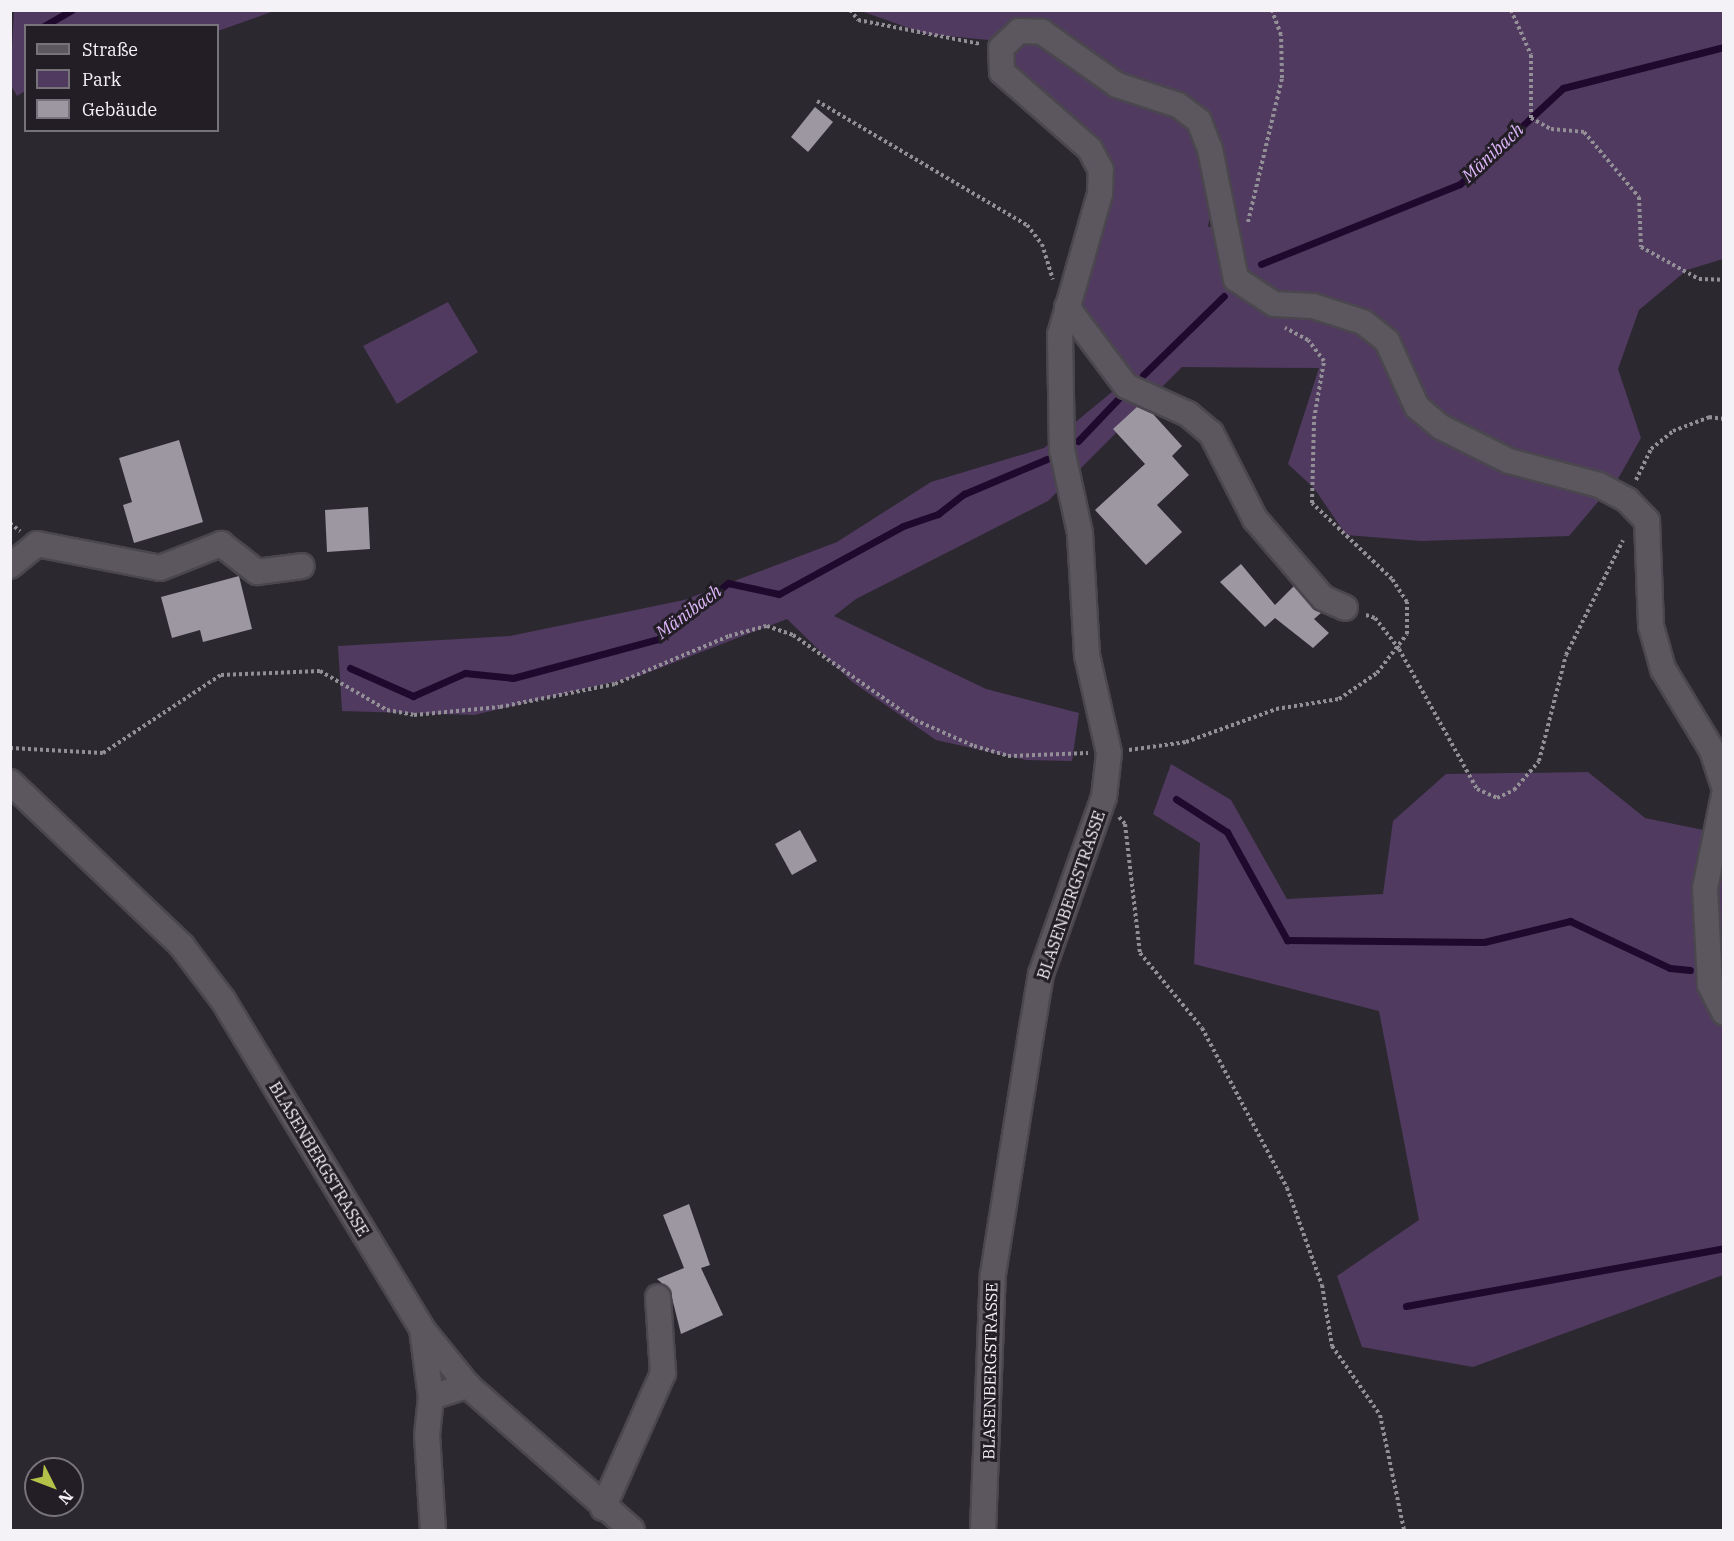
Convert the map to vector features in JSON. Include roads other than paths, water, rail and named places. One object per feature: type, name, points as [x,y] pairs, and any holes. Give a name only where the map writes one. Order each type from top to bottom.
[{"type":"street","name":"BLASENBERGSTRASSE","points":[[983,1530],[993,1274],[1030,1034],[1041,974],[1104,797],[1109,753],[1087,655],[1080,533],[1062,450],[1060,335],[1060,298],[1100,194],[1101,170],[1090,149],[1002,72],[1001,48],[1019,31],[1042,32],[1117,85],[1178,105],[1192,115],[1210,149],[1236,279],[1274,304],[1313,306],[1363,322],[1387,341],[1417,407],[1441,427],[1509,461],[1591,482],[1627,500],[1647,521],[1651,626],[1663,669],[1712,750],[1724,787]]},
{"type":"street","points":[[1060,298],[1126,386],[1188,414],[1211,433],[1255,519],[1323,598],[1345,608]]},
{"type":"street","points":[[10,566],[37,544],[160,568],[220,544],[257,572],[302,566]]},
{"type":"street","name":"BLASENBERGSTRASSE","points":[[10,782],[182,946],[223,1000],[422,1329],[468,1386],[603,1508],[632,1530]]},
{"type":"street","points":[[1724,795],[1705,888],[1710,985],[1724,1013]]},
{"type":"street","points":[[603,1508],[663,1373],[658,1297]]},
{"type":"street","points":[[422,1329],[431,1397],[427,1435],[433,1530]]},
{"type":"street","points":[[431,1397],[468,1386]]},
{"type":"waterway","points":[[48,24],[72,10]]},
{"type":"waterway","name":"Mänibach","points":[[1261,264],[1460,184],[1563,88],[1724,47]]},
{"type":"waterway","name":"Mänibach","points":[[1143,375],[1224,296]]},
{"type":"waterway","name":"Mänibach","points":[[1078,441],[1119,398]]},
{"type":"waterway","name":"Mänibach","points":[[350,668],[413,696],[465,673],[513,678],[659,639],[728,583],[779,594],[903,526],[938,514],[964,494],[1047,459]]},
{"type":"waterway","points":[[1176,799],[1227,832],[1287,940],[1484,942],[1570,921],[1670,968],[1690,970]]},
{"type":"waterway","points":[[1406,1306],[1724,1248]]}]
